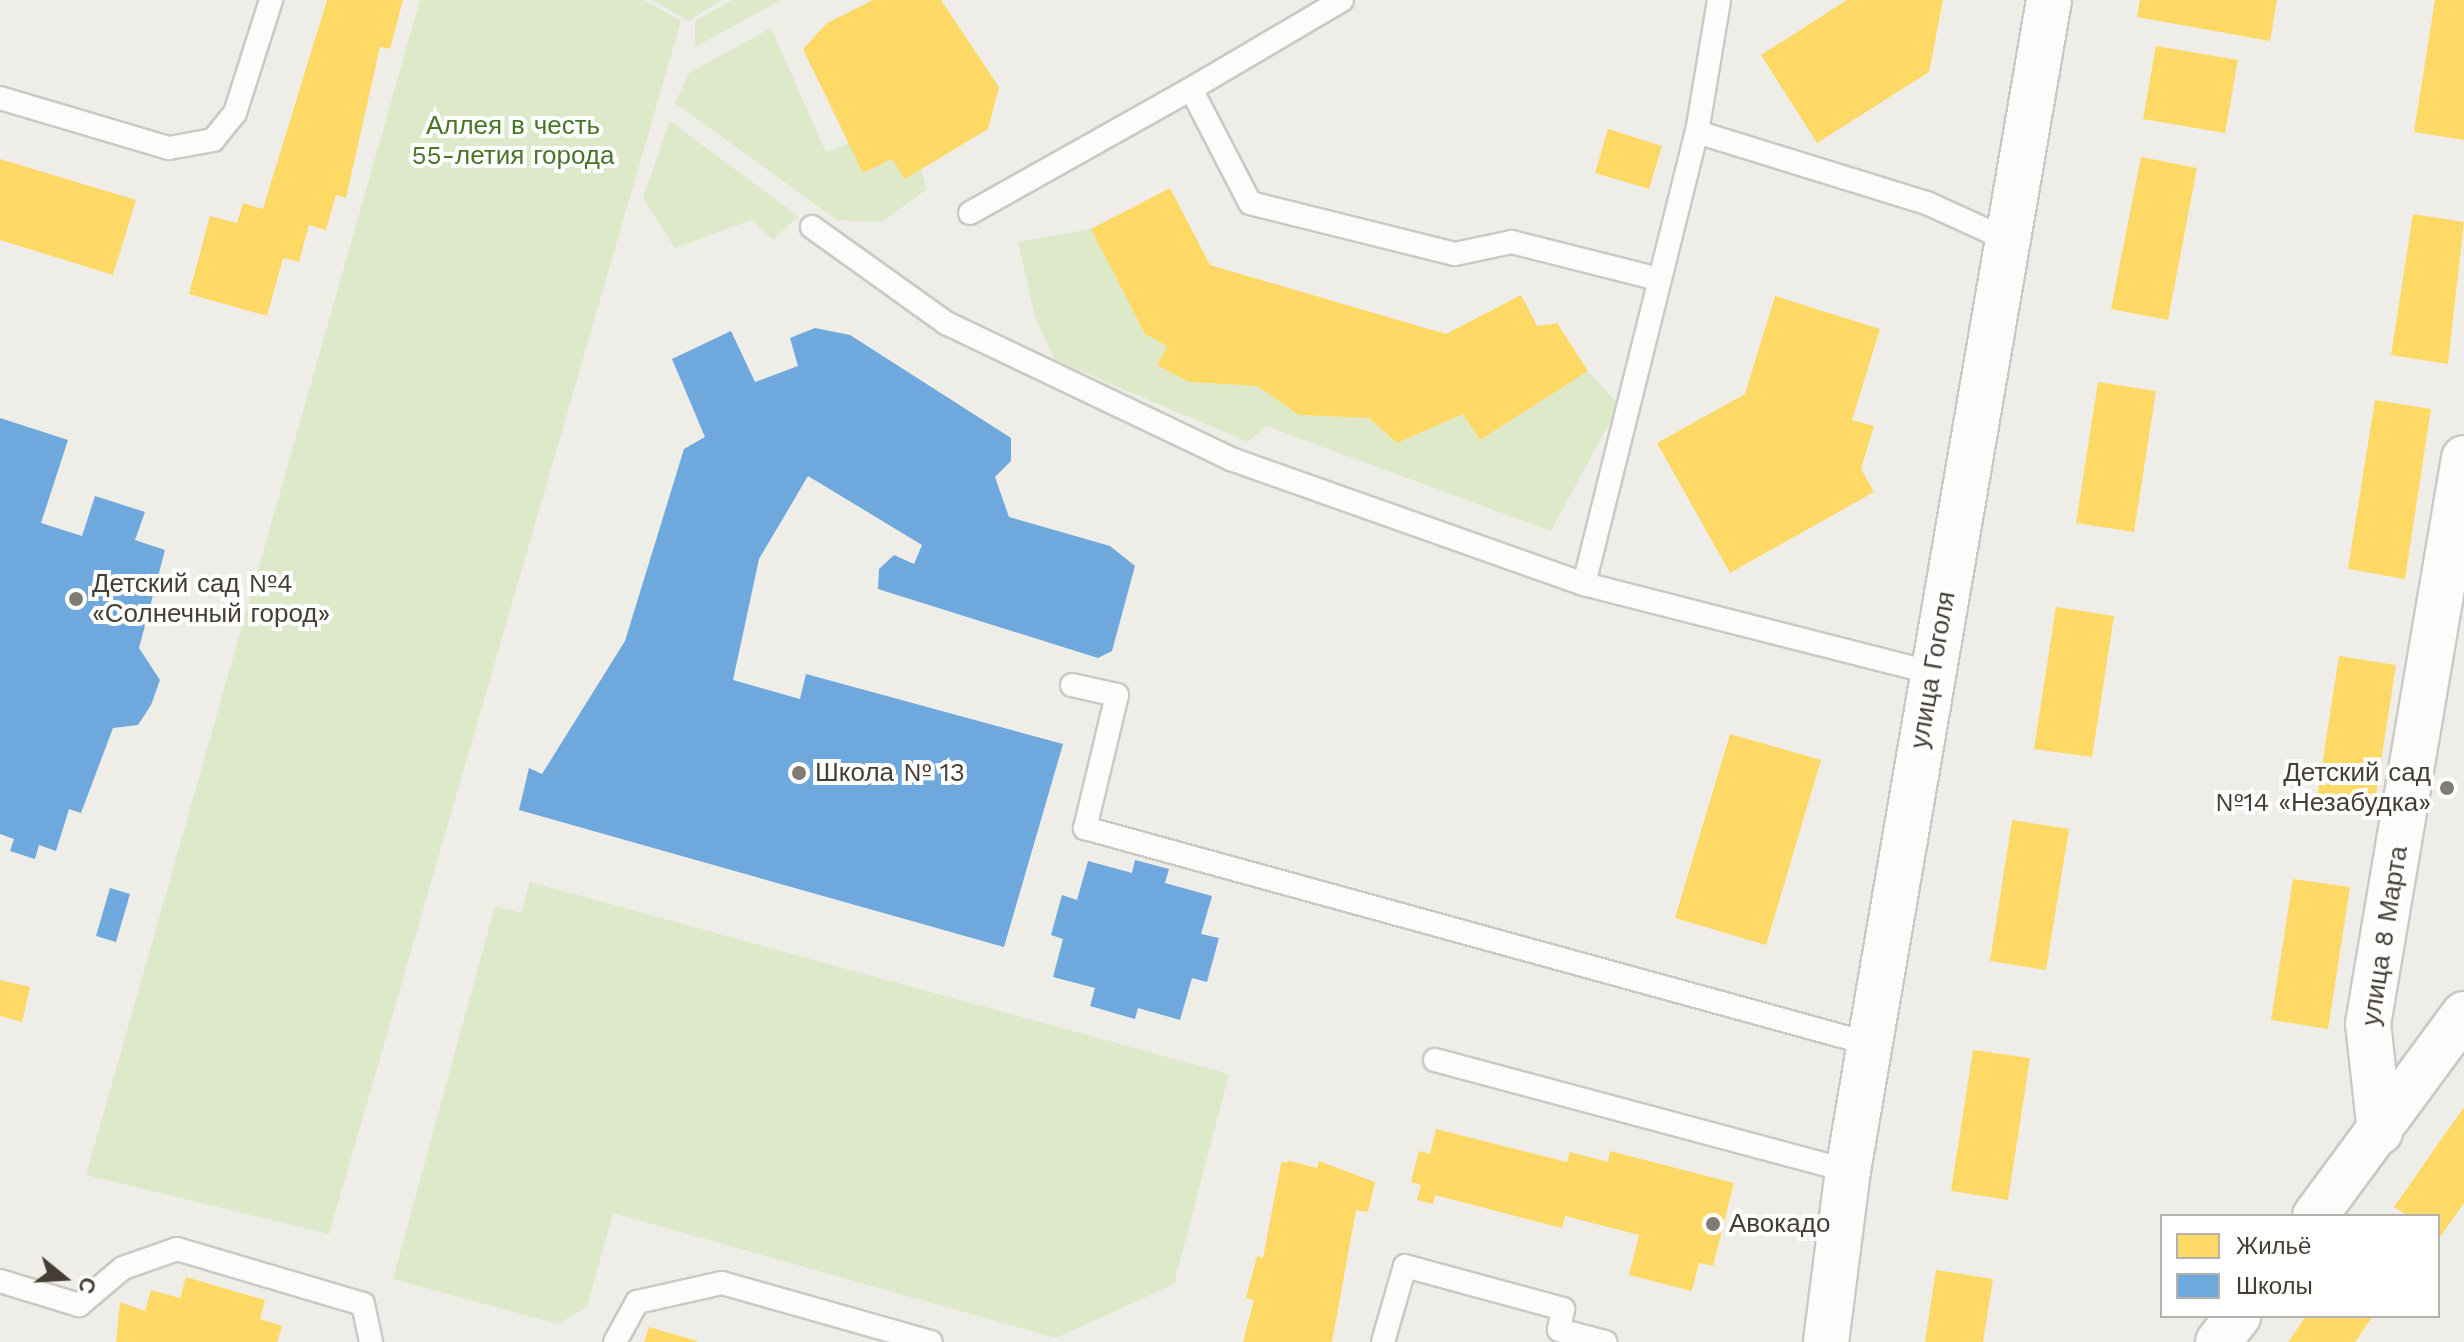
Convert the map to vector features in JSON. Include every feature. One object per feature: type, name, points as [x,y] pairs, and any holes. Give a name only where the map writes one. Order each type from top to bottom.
[{"type":"street","name":"улица Гоголя","points":[[1826,1342],[1848,1171],[2049,0]]},
{"type":"street","name":"улица 8 Марта","points":[[2380,1132],[2368,1024],[2464,458]]},
{"type":"street","points":[[2317,1214],[2380,1132],[2464,1014]]},
{"type":"street","points":[[2218,1342],[2236,1318]]},
{"type":"lane","points":[[0,98],[169,148],[213,140],[235,113],[271,0]]},
{"type":"lane","points":[[970,213],[1342,0]]},
{"type":"lane","points":[[1584,584],[1697,132],[1719,0]]},
{"type":"lane","points":[[1191,89],[1250,203],[1455,254],[1512,242],[1658,279]]},
{"type":"lane","points":[[1697,132],[1927,203],[2006,239]]},
{"type":"lane","points":[[812,227],[946,323],[1231,459],[1584,584],[1932,673]]},
{"type":"lane","points":[[1072,685],[1117,695],[1085,828],[1870,1044]]},
{"type":"lane","points":[[1435,1060],[1848,1171]]},
{"type":"lane","points":[[0,1281],[79,1305],[123,1268],[177,1249],[363,1304],[371,1342]]},
{"type":"lane","points":[[1383,1342],[1405,1266],[1563,1309],[1558,1336],[1605,1342]]},
{"type":"lane","points":[[615,1342],[637,1302],[722,1283],[931,1342]]},
{"type":"green space","name":"Аллея в честь 55-летия города","points":[[420,0],[644,0],[681,21],[329,1234],[86,1175]]},
{"type":"green space","points":[[652,0],[722,0],[688,21]]},
{"type":"green space","points":[[732,0],[781,0],[695,47],[695,21]]},
{"type":"green space","points":[[771,28],[826,152],[849,143],[863,173],[892,159],[905,179],[921,169],[927,189],[882,222],[837,220],[675,103],[689,73]]},
{"type":"green space","points":[[670,121],[798,216],[773,240],[751,220],[675,248],[643,198]]},
{"type":"green space","points":[[1091,229],[1145,334],[1167,346],[1157,365],[1189,382],[1257,386],[1299,415],[1369,418],[1397,443],[1463,414],[1480,440],[1588,371],[1619,405],[1551,531],[1266,426],[1248,442],[1055,360],[1035,317],[1018,242]]},
{"type":"green space","points":[[530,882],[1229,1074],[1174,1284],[1056,1338],[613,1213],[587,1307],[558,1324],[393,1279],[495,906],[521,913]]},
{"type":"building: Жильё","points":[[327,0],[403,0],[390,49],[380,47],[346,198],[336,195],[326,230],[309,225],[299,262],[283,258],[267,316],[189,294],[210,216],[237,223],[243,203],[263,209]]},
{"type":"building: Жильё","points":[[873,0],[941,0],[999,87],[988,129],[905,179],[892,159],[863,173],[803,49],[827,23]]},
{"type":"building: Жильё","points":[[1847,0],[1943,0],[1929,72],[1817,143],[1761,55]]},
{"type":"building: Жильё","points":[[2140,0],[2277,0],[2270,41],[2137,17]]},
{"type":"building: Жильё","points":[[2435,0],[2464,0],[2464,140],[2414,132]]},
{"type":"building: Жильё","points":[[2156,46],[2238,60],[2225,133],[2143,119]]},
{"type":"building: Жильё","points":[[1608,129],[1662,146],[1649,189],[1595,173]]},
{"type":"building: Жильё","points":[[2141,157],[2197,168],[2168,320],[2111,309]]},
{"type":"building: Жильё","points":[[0,159],[136,200],[113,275],[0,240]]},
{"type":"building: Жильё","points":[[1170,188],[1210,265],[1446,334],[1521,295],[1537,326],[1557,323],[1588,371],[1480,440],[1463,414],[1397,443],[1369,418],[1299,415],[1257,386],[1189,382],[1157,365],[1167,346],[1145,334],[1091,229]]},
{"type":"building: Жильё","points":[[2413,214],[2464,222],[2448,364],[2391,355]]},
{"type":"building: Жильё","points":[[1775,296],[1880,329],[1852,420],[1874,426],[1861,469],[1874,492],[1730,573],[1657,443],[1745,394]]},
{"type":"building: Жильё","points":[[2098,382],[2156,391],[2134,532],[2076,523]]},
{"type":"building: Жильё","points":[[2375,400],[2431,409],[2405,579],[2348,569]]},
{"type":"building: Жильё","points":[[2056,607],[2114,616],[2092,757],[2034,749]]},
{"type":"building: Жильё","points":[[2339,656],[2396,665],[2374,807],[2317,798]]},
{"type":"building: Жильё","points":[[1730,734],[1821,760],[1766,945],[1675,918]]},
{"type":"building: Жильё","points":[[2012,820],[2069,829],[2046,970],[1990,961]]},
{"type":"building: Жильё","points":[[2293,879],[2350,887],[2328,1029],[2271,1020]]},
{"type":"building: Жильё","points":[[0,980],[30,987],[22,1022],[0,1016]]},
{"type":"building: Жильё","points":[[1973,1050],[2030,1058],[2008,1200],[1951,1191]]},
{"type":"building: Жильё","points":[[2464,1107],[2464,1203],[2440,1237],[2440,1214],[2405,1214],[2394,1207]]},
{"type":"building: Жильё","points":[[1436,1129],[1567,1162],[1570,1152],[1608,1162],[1610,1151],[1734,1183],[1713,1266],[1699,1263],[1692,1291],[1629,1275],[1639,1235],[1565,1216],[1562,1228],[1435,1195],[1433,1204],[1417,1200],[1421,1185],[1411,1182],[1419,1151],[1430,1154]]},
{"type":"building: Жильё","points":[[1290,1161],[1317,1168],[1319,1161],[1375,1182],[1368,1212],[1356,1210],[1332,1342],[1243,1342],[1254,1300],[1246,1298],[1257,1256],[1263,1258],[1281,1163]]},
{"type":"building: Жильё","points":[[1936,1270],[1993,1279],[1983,1342],[1925,1342]]},
{"type":"building: Жильё","points":[[186,1277],[265,1300],[260,1319],[282,1326],[277,1342],[116,1342],[120,1302],[145,1311],[151,1290],[180,1298]]},
{"type":"building: Жильё","points":[[2305,1318],[2372,1318],[2355,1342],[2288,1342]]},
{"type":"building: Жильё","points":[[649,1327],[697,1341],[697,1342],[644,1342]]},
{"type":"building: Школы","points":[[815,328],[850,335],[1011,438],[1011,461],[995,477],[1009,517],[1110,546],[1135,566],[1112,651],[1098,658],[878,589],[879,569],[894,555],[914,564],[922,545],[808,476],[759,559],[733,680],[800,699],[806,674],[1063,744],[1004,947],[519,810],[529,768],[542,774],[625,641],[684,449],[705,437],[672,359],[731,331],[755,382],[798,366],[790,338]]},
{"type":"building: Школы","name":"Детский сад №4 «Солнечный город»","points":[[0,418],[68,440],[41,523],[82,536],[95,496],[145,512],[135,540],[165,550],[139,648],[160,680],[151,705],[138,725],[113,728],[81,813],[69,809],[56,851],[39,845],[35,859],[10,851],[14,839],[0,834]]},
{"type":"building: Школы","points":[[1135,860],[1169,869],[1165,883],[1212,896],[1201,934],[1219,938],[1207,982],[1192,978],[1180,1020],[1138,1008],[1135,1019],[1090,1006],[1095,988],[1053,977],[1063,939],[1051,935],[1062,895],[1077,900],[1088,861],[1132,873]]},
{"type":"building: Школы","points":[[110,888],[130,894],[116,942],[96,936]]},
{"type":"place","name":"Детский сад №4 «Солнечный город»","points":[[76,599]]},
{"type":"place","name":"Школа № 13","points":[[799,773]]},
{"type":"place","name":"Детский сад №14 «Незабудка»","points":[[2447,788]]},
{"type":"place","name":"Авокадо","points":[[1713,1224]]}]
